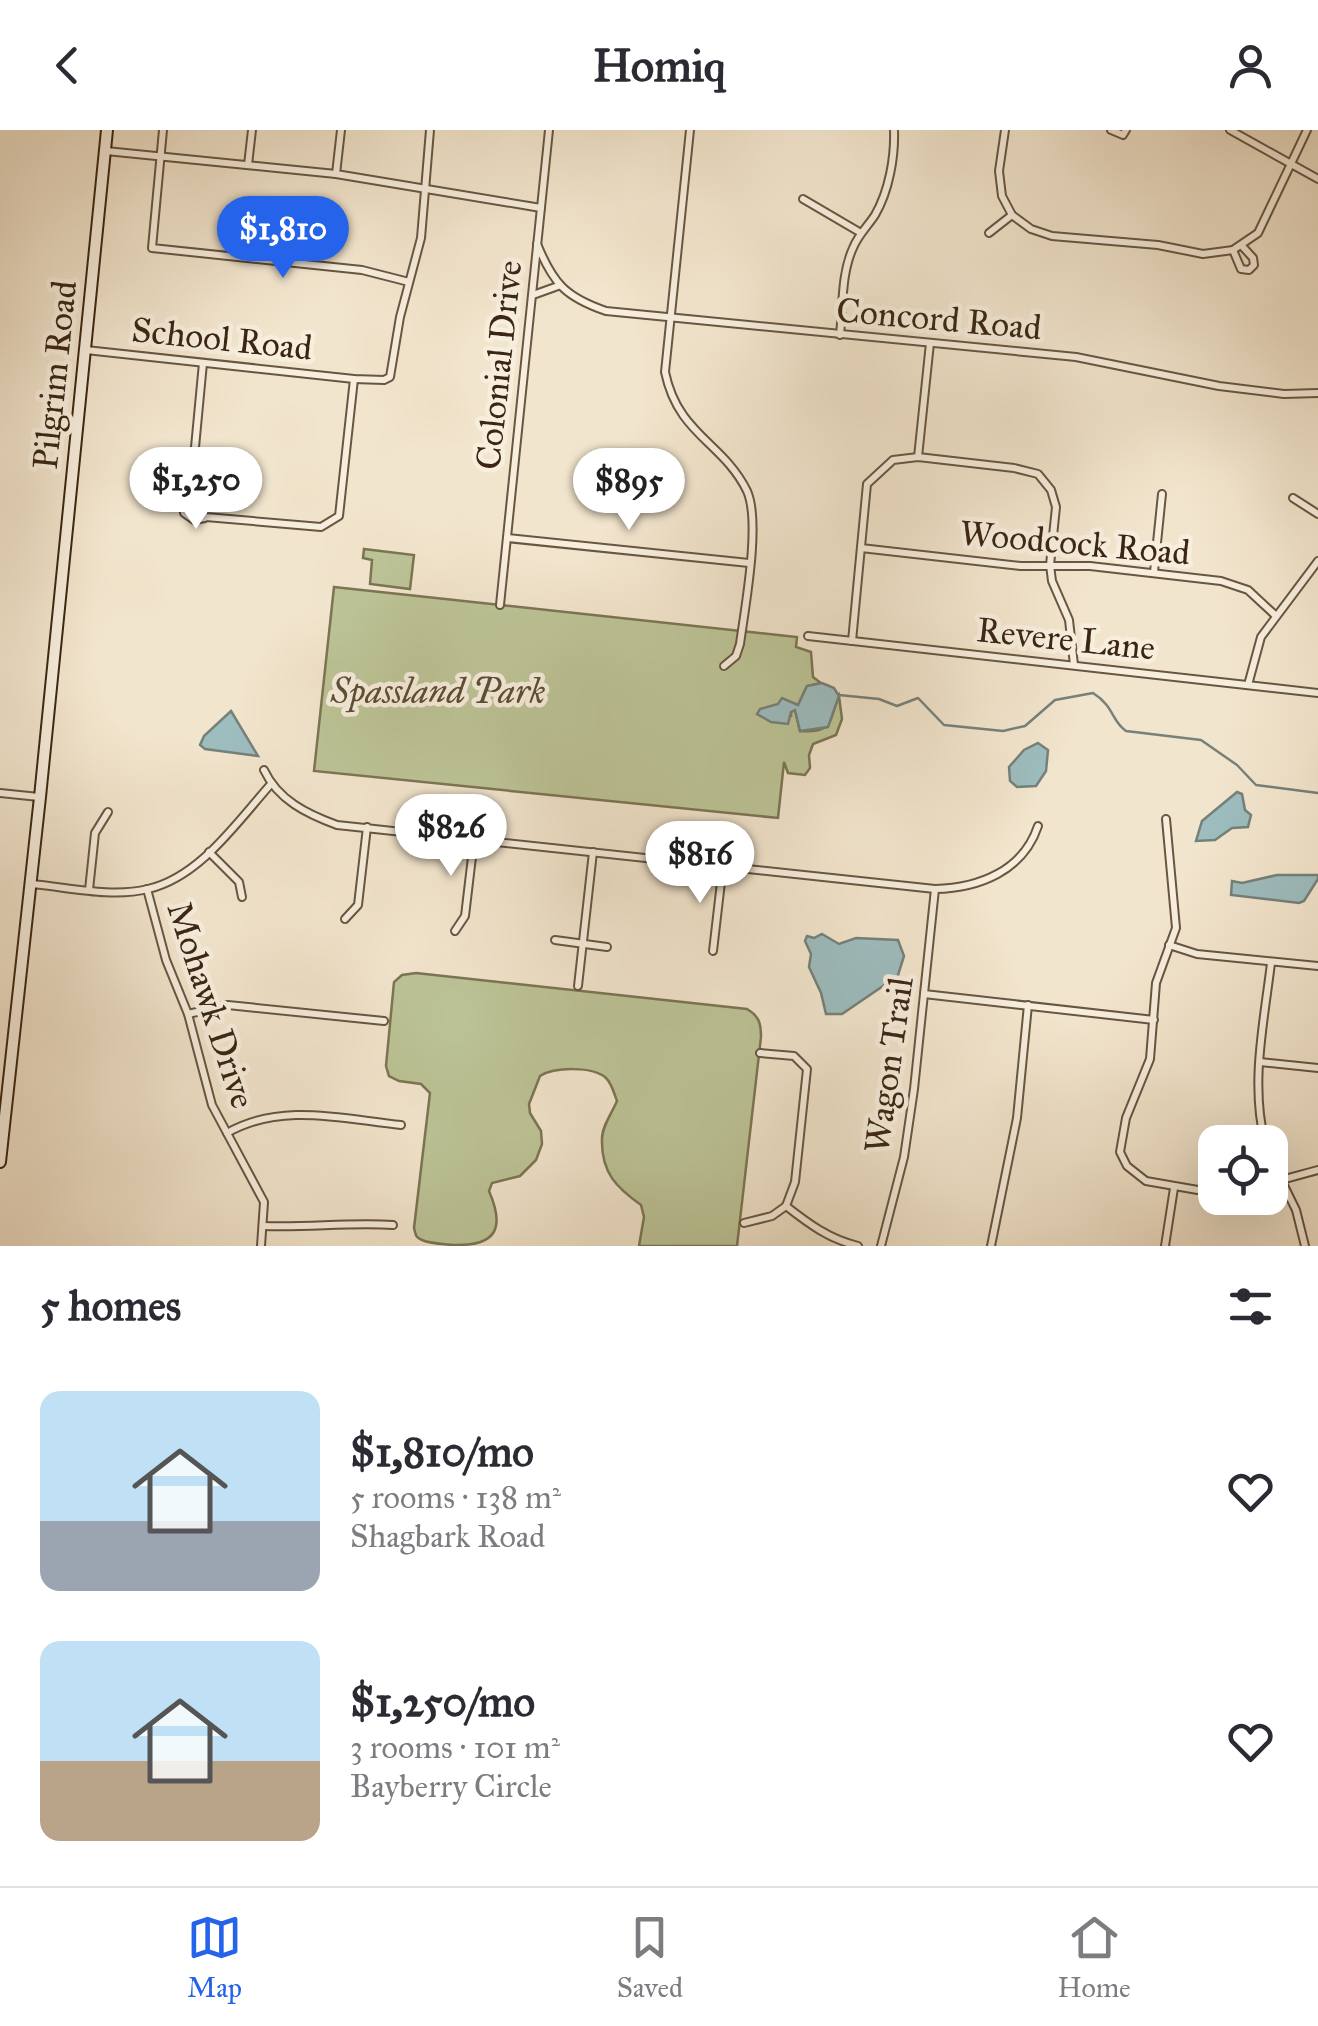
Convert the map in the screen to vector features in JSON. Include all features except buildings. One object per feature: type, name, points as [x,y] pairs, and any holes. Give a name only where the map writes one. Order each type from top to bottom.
[{"type":"street","name":"Pilgrim Road","points":[[0,1162],[106,130]]},
{"type":"street","points":[[163,130],[152,248],[362,270],[409,282]]},
{"type":"street","points":[[248,164],[252,130]]},
{"type":"street","points":[[336,174],[341,130]]},
{"type":"street","points":[[203,363],[190,492],[194,508],[206,517],[321,527],[339,516],[354,378],[384,380],[390,376],[421,238],[430,130]]},
{"type":"street","name":"Colonial Drive","points":[[500,604],[548,130]]},
{"type":"street","points":[[690,130],[665,372],[670,398],[684,420],[728,464],[746,490],[754,516],[740,644],[736,656],[724,666]]},
{"type":"street","points":[[840,334],[847,266],[888,182],[894,130]]},
{"type":"street","points":[[1005,130],[999,184],[1012,215],[1031,229],[1052,236],[1158,245],[1203,254],[1242,246],[1264,223],[1307,130]]},
{"type":"street","points":[[1111,130],[1123,135],[1126,130]]},
{"type":"street","points":[[1230,130],[1318,179]]},
{"type":"street","points":[[104,151],[336,174],[541,208]]},
{"type":"street","points":[[804,198],[861,233]]},
{"type":"street","points":[[989,233],[1012,215]]},
{"type":"street","points":[[532,296],[559,286],[537,244]]},
{"type":"street","points":[[1233,250],[1240,269],[1249,270],[1254,266],[1253,258],[1242,246]]},
{"type":"street","name":"Concord Road","points":[[559,286],[582,302],[606,311],[1076,357],[1219,386],[1284,394],[1318,393]]},
{"type":"street","points":[[918,457],[930,344]]},
{"type":"street","name":"School Road","points":[[85,350],[354,378]]},
{"type":"street","points":[[852,641],[868,484],[892,460],[918,457],[1014,468],[1038,474],[1051,490],[1056,507],[1052,581],[1069,620],[1074,665]]},
{"type":"street","points":[[1154,572],[1162,494]]},
{"type":"street","points":[[1293,498],[1318,514]]},
{"type":"street","points":[[506,538],[749,563]]},
{"type":"street","name":"Woodcock Road","points":[[861,548],[1022,566],[1154,572],[1234,585],[1248,590],[1275,616]]},
{"type":"street","points":[[1248,685],[1261,636],[1318,561]]},
{"type":"street","name":"Revere Lane","points":[[808,636],[1318,693]]},
{"type":"street","points":[[264,770],[271,784],[294,805],[337,825],[935,889],[979,884],[1001,873],[1033,843],[1038,826]]},
{"type":"street","points":[[31,884],[90,890],[147,889],[179,876],[209,852],[271,784]]},
{"type":"street","points":[[0,793],[40,797]]},
{"type":"street","points":[[90,890],[95,833],[108,812]]},
{"type":"street","points":[[1166,818],[1176,920],[1156,983],[1150,1059],[1126,1118],[1120,1152],[1127,1166],[1146,1181],[1198,1191]]},
{"type":"street","points":[[345,919],[358,905],[367,827]]},
{"type":"street","points":[[455,930],[465,916],[474,840]]},
{"type":"street","points":[[209,852],[240,882],[242,897]]},
{"type":"street","points":[[578,986],[593,852]]},
{"type":"street","points":[[713,952],[723,865]]},
{"type":"street","name":"Mohawk Drive","points":[[147,889],[166,960],[188,1014],[212,1105],[264,1202],[261,1246]]},
{"type":"street","name":"Wagon Trail","points":[[881,1246],[904,1158],[935,889]]},
{"type":"street","points":[[555,940],[608,946]]},
{"type":"street","points":[[1170,945],[1198,954],[1318,966]]},
{"type":"street","points":[[1261,1125],[1260,1062],[1272,962]]},
{"type":"street","points":[[924,994],[1154,1020]]},
{"type":"street","points":[[991,1246],[1016,1118],[1028,1004]]},
{"type":"street","points":[[188,1014],[228,1005],[384,1021]]},
{"type":"street","points":[[744,1222],[772,1216],[786,1206],[796,1182],[806,1069],[794,1056],[760,1052]]},
{"type":"street","points":[[1260,1062],[1318,1068]]},
{"type":"street","points":[[227,1133],[246,1122],[286,1113],[401,1124]]},
{"type":"street","points":[[1288,1178],[1318,1170]]},
{"type":"street","points":[[1174,1188],[1165,1246],[1179,1246]]},
{"type":"street","points":[[1288,1195],[1305,1246]]},
{"type":"street","points":[[786,1206],[838,1241],[858,1246]]},
{"type":"street","points":[[263,1226],[302,1228],[349,1222],[393,1225]]},
{"type":"green space","points":[[364,549],[414,555],[410,589],[370,584],[372,560],[363,558]]},
{"type":"green space","name":"Spassland Park","points":[[334,587],[797,637],[796,647],[811,652],[813,677],[821,683],[807,686],[798,705],[790,702],[791,717],[795,710],[800,731],[819,730],[828,724],[839,696],[842,719],[836,735],[813,744],[810,768],[805,775],[788,773],[784,762],[778,818],[314,771]]},
{"type":"green space","points":[[416,973],[747,1009],[754,1014],[761,1037],[737,1246],[639,1246],[644,1217],[641,1205],[612,1178],[602,1151],[604,1129],[617,1101],[614,1092],[600,1074],[573,1069],[540,1076],[529,1104],[541,1131],[542,1144],[536,1160],[520,1176],[492,1183],[489,1191],[496,1215],[494,1232],[469,1244],[434,1243],[418,1238],[414,1228],[430,1093],[421,1084],[389,1076],[386,1066],[394,982],[402,975]]},
{"type":"water","points":[[822,683],[834,688],[839,696],[828,727],[800,731],[795,710],[788,724],[771,722],[757,714],[782,698],[798,705],[807,686]]},
{"type":"water","points":[[231,711],[258,756],[200,745],[204,736]]},
{"type":"water","points":[[1038,743],[1048,750],[1046,771],[1036,786],[1017,787],[1010,781],[1009,767],[1024,750]]},
{"type":"water","points":[[1237,792],[1242,794],[1245,810],[1251,815],[1248,827],[1232,828],[1215,840],[1196,841],[1202,821]]},
{"type":"water","points":[[1277,875],[1318,875],[1318,879],[1299,903],[1231,895],[1232,881],[1242,883]]},
{"type":"water","points":[[822,934],[839,944],[856,938],[898,940],[904,956],[898,975],[902,988],[889,982],[842,1014],[826,1014],[809,967],[811,954],[805,941],[807,936]]},
{"type":"waterway","points":[[839,695],[879,699],[897,706],[918,698],[944,725],[1003,731],[1025,726],[1055,700],[1093,693],[1126,731],[1201,740],[1237,765],[1256,785],[1318,793]]}]
